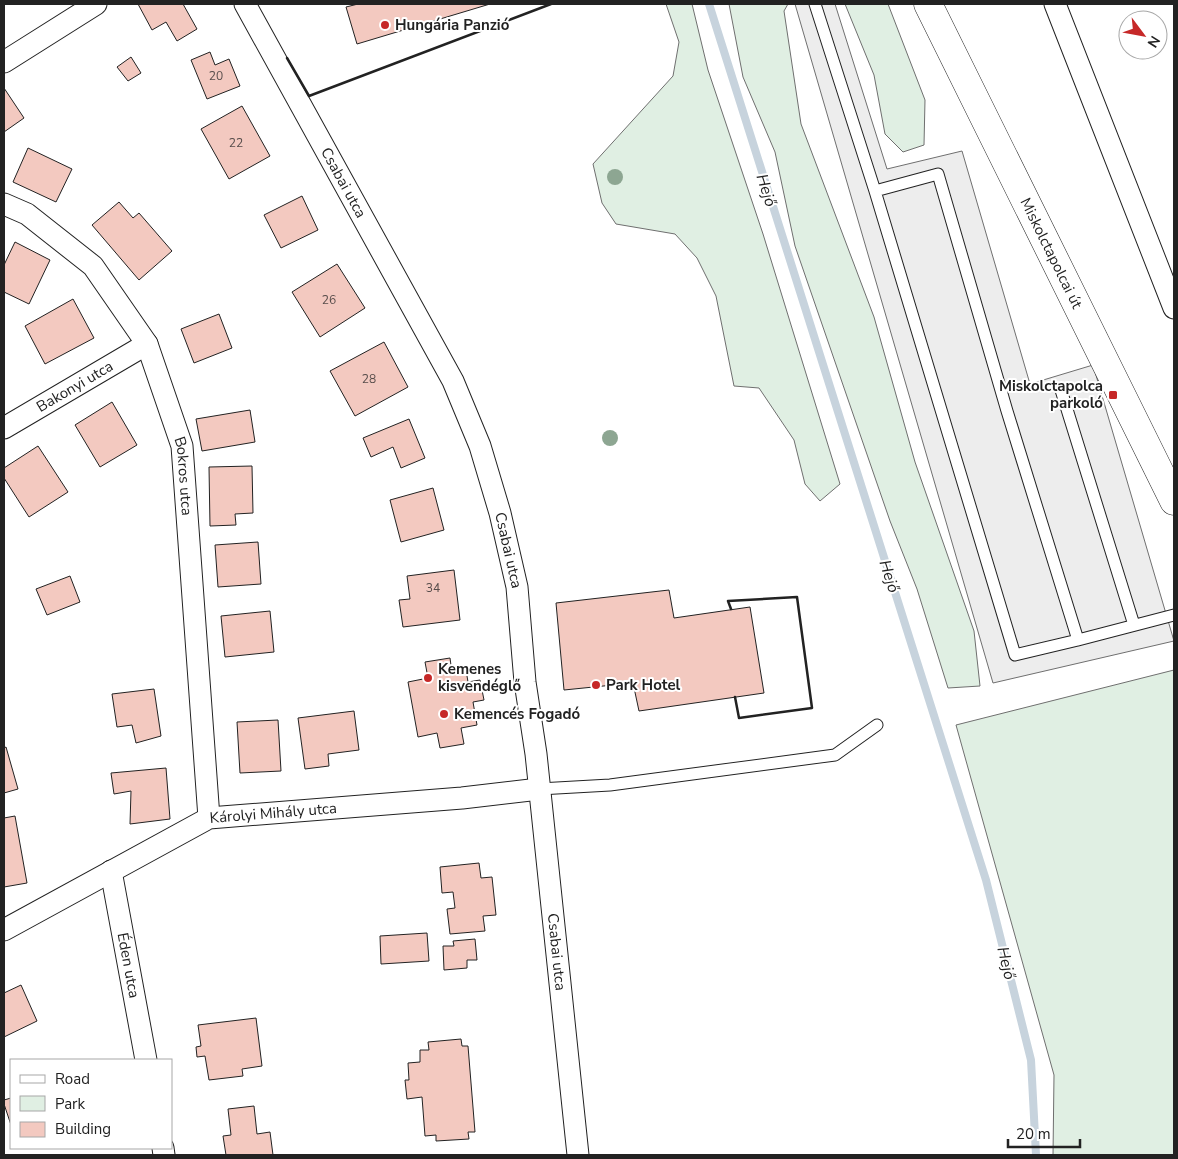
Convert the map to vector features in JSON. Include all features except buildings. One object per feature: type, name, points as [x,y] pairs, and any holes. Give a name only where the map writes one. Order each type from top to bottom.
[{"type":"street","points":[[4,62],[96,4]]},
{"type":"street","name":"Csabai utca","points":[[245,4],[453,381],[480,446],[500,513],[517,587],[525,682],[539,789],[578,1155]]},
{"type":"street","name":"Miskolctapolcai út","points":[[928,4],[1171,484]]},
{"type":"street","points":[[1055,4],[1174,308]]},
{"type":"street","name":"Bokros utca","points":[[4,204],[27,214],[93,266],[147,344],[182,446],[209,818]]},
{"type":"street","name":"Bakonyi utca","points":[[4,428],[147,344]]},
{"type":"street","name":"Károlyi Mihály utca","points":[[4,930],[209,818],[462,798],[539,789]]},
{"type":"street","name":"Éden utca","points":[[111,871],[146,1059]]},
{"type":"lane","points":[[815,4],[876,191],[1015,655],[1174,615]]},
{"type":"lane","points":[[876,191],[938,174],[1006,412],[1078,640]]},
{"type":"lane","points":[[1061,390],[1134,625]]},
{"type":"lane","points":[[539,789],[610,785],[835,755],[876,724]]},
{"type":"green space","points":[[666,4],[692,4],[708,70],[763,234],[840,484],[820,501],[805,484],[794,440],[759,388],[734,386],[716,296],[697,258],[675,234],[616,224],[602,203],[593,164],[673,76],[679,42]]},
{"type":"green space","points":[[729,4],[788,4],[784,11],[801,124],[874,317],[915,462],[974,631],[980,686],[948,688],[917,589],[890,521],[795,246],[775,152],[743,77]]},
{"type":"green space","points":[[845,4],[888,4],[925,100],[924,145],[903,152],[885,134],[874,75]]},
{"type":"green space","points":[[1174,670],[1174,1155],[1053,1155],[1054,1075],[956,725]]},
{"type":"shaded area","points":[[795,4],[835,4],[887,169],[962,151],[1030,384],[1093,365],[1174,641],[993,683]]},
{"type":"waterway","name":"Hejő","points":[[709,4],[986,880],[1031,1060],[1036,1155]]},
{"type":"wall","points":[[287,58],[309,96],[551,4]]},
{"type":"wall","points":[[731,609],[728,601],[797,597],[812,708],[739,718],[735,697]]},
{"type":"place","name":"Hungária Panzió","points":[[385,25]]},
{"type":"place","name":"Miskolctapolca parkoló","points":[[1113,395]]},
{"type":"place","name":"Kemenes kisvendéglő","points":[[428,678]]},
{"type":"place","name":"Park Hotel","points":[[596,685]]},
{"type":"place","name":"Kemencés Fogadó","points":[[444,714]]}]
